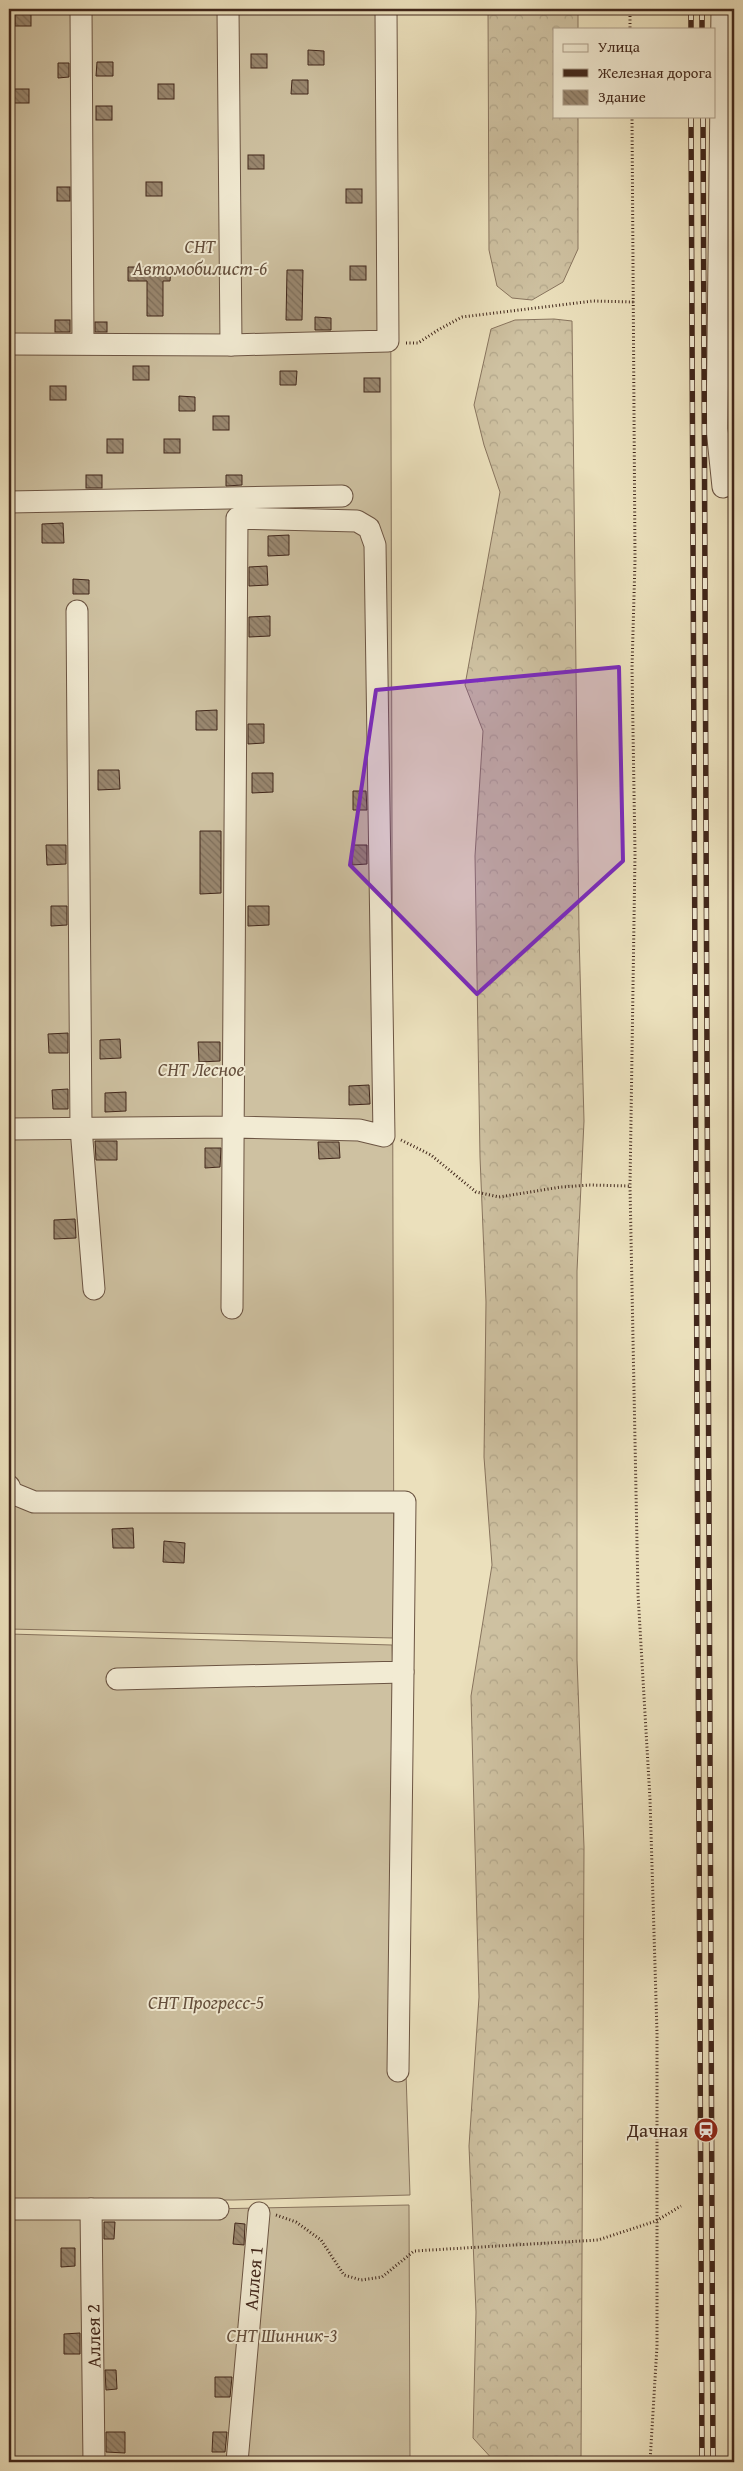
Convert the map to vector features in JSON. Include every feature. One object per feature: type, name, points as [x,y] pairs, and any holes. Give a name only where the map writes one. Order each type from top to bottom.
[{"type":"street","points":[[81,9],[83,343]]},
{"type":"street","points":[[228,9],[231,345]]},
{"type":"street","points":[[9,344],[231,345],[388,341],[386,9]]},
{"type":"street","points":[[722,9],[717,429],[723,487]]},
{"type":"street","points":[[9,502],[342,496]]},
{"type":"street","points":[[9,1128],[233,1127],[359,1130],[384,1136],[375,545],[370,528],[357,521],[237,518],[233,1127],[232,1308]]},
{"type":"street","points":[[77,610],[81,1128],[94,1289]]},
{"type":"street","points":[[9,1486],[12,1493],[34,1502],[405,1502],[398,2071]]},
{"type":"street","points":[[117,1678],[403,1672]]},
{"type":"street","points":[[9,2209],[218,2208]]},
{"type":"street","name":"Аллея 2","points":[[92,2209],[94,2462]]},
{"type":"street","name":"Аллея 1","points":[[237,2462],[259,2213]]},
{"type":"path","points":[[630,9],[630,28]]},
{"type":"path","points":[[632,118],[635,560],[632,668],[635,854],[630,1186],[638,1594],[650,1799],[656,2033],[657,2346],[650,2462]]},
{"type":"path","points":[[388,341],[418,344],[438,330],[462,318],[593,301],[634,302]]},
{"type":"path","points":[[384,1136],[406,1141],[432,1156],[476,1192],[499,1197],[570,1186],[630,1186]]},
{"type":"path","points":[[259,2213],[279,2216],[296,2222],[321,2240],[344,2274],[361,2280],[382,2278],[414,2251],[424,2248],[598,2240],[656,2221],[681,2206]]},
{"type":"highlighted area","points":[[619,667],[623,861],[477,994],[350,865],[376,690]]},
{"type":"green space","name":"СНТ Лесное","points":[[9,9],[390,9],[394,1638],[9,1629]]},
{"type":"green space","points":[[488,9],[578,9],[578,28],[553,28],[553,118],[578,118],[578,249],[563,282],[532,300],[512,298],[497,286],[489,250]]},
{"type":"green space","points":[[554,319],[572,321],[579,933],[584,1121],[577,1271],[577,1660],[584,1847],[581,2462],[495,2462],[473,2438],[476,2312],[469,2146],[479,1997],[471,1696],[492,1565],[484,1457],[486,1302],[480,1157],[475,856],[483,731],[465,685],[500,492],[484,445],[474,405],[491,329],[515,320]]},
{"type":"green space","name":"СНТ Прогресс-5","points":[[9,1634],[392,1645],[410,2195],[233,2200],[9,2199]]},
{"type":"green space","name":"СНТ Шинник-3","points":[[409,2205],[410,2462],[9,2462],[9,2213]]},
{"type":"building","points":[[15,12],[31,12],[31,26],[15,26]]},
{"type":"building","points":[[308,50],[324,51],[324,65],[308,65]]},
{"type":"building","points":[[251,54],[267,54],[267,68],[251,68]]},
{"type":"building","points":[[97,62],[113,62],[113,76],[96,76]]},
{"type":"building","points":[[58,63],[69,63],[69,77],[58,78]]},
{"type":"building","points":[[292,80],[308,80],[308,94],[291,94]]},
{"type":"building","points":[[158,84],[174,84],[174,99],[158,99]]},
{"type":"building","points":[[13,89],[29,89],[29,103],[13,103]]},
{"type":"building","points":[[96,106],[112,106],[112,120],[96,120]]},
{"type":"building","points":[[248,155],[264,155],[264,169],[248,169]]},
{"type":"building","points":[[146,182],[162,182],[162,196],[146,196]]},
{"type":"building","points":[[57,187],[70,187],[70,201],[57,201]]},
{"type":"building","points":[[346,189],[362,189],[362,203],[346,203]]},
{"type":"building","points":[[350,266],[366,266],[366,280],[350,280]]},
{"type":"building","points":[[128,267],[171,267],[170,281],[163,281],[163,316],[147,316],[147,281],[128,281]]},
{"type":"building","points":[[287,270],[303,270],[302,320],[286,320]]},
{"type":"building","points":[[315,317],[331,318],[331,330],[315,330]]},
{"type":"building","points":[[55,320],[70,320],[70,332],[55,332]]},
{"type":"building","points":[[95,322],[107,322],[107,332],[95,332]]},
{"type":"building","points":[[133,366],[149,366],[149,380],[133,380]]},
{"type":"building","points":[[280,371],[297,371],[296,385],[280,385]]},
{"type":"building","points":[[364,378],[380,378],[380,392],[364,392]]},
{"type":"building","points":[[50,386],[66,386],[66,400],[50,400]]},
{"type":"building","points":[[179,396],[195,397],[195,411],[179,411]]},
{"type":"building","points":[[213,416],[229,416],[229,430],[213,430]]},
{"type":"building","points":[[107,439],[123,439],[123,453],[107,453]]},
{"type":"building","points":[[164,439],[180,439],[180,453],[164,453]]},
{"type":"building","points":[[86,475],[102,475],[102,488],[86,488]]},
{"type":"building","points":[[226,475],[242,475],[242,485],[226,486]]},
{"type":"building","points":[[63,523],[64,543],[42,543],[42,524]]},
{"type":"building","points":[[289,535],[289,555],[268,556],[268,536]]},
{"type":"building","points":[[267,566],[268,585],[249,586],[249,567]]},
{"type":"building","points":[[73,579],[89,580],[89,594],[73,594]]},
{"type":"building","points":[[270,616],[270,636],[249,637],[249,617]]},
{"type":"building","points":[[217,710],[217,730],[196,730],[196,711]]},
{"type":"building","points":[[248,724],[264,724],[264,743],[248,744]]},
{"type":"building","points":[[98,770],[119,770],[120,789],[98,790]]},
{"type":"building","points":[[252,773],[273,773],[273,792],[252,793]]},
{"type":"building","points":[[353,791],[366,791],[367,810],[353,810]]},
{"type":"building","points":[[200,831],[221,831],[221,893],[200,894]]},
{"type":"building","points":[[46,845],[66,845],[66,864],[47,865]]},
{"type":"building","points":[[352,845],[367,845],[367,864],[352,865]]},
{"type":"building","points":[[51,906],[67,906],[67,925],[51,926]]},
{"type":"building","points":[[248,906],[269,906],[269,925],[248,926]]},
{"type":"building","points":[[68,1033],[68,1053],[49,1053],[48,1034]]},
{"type":"building","points":[[120,1039],[121,1058],[100,1059],[100,1040]]},
{"type":"building","points":[[198,1042],[220,1042],[220,1061],[199,1062]]},
{"type":"building","points":[[369,1085],[370,1104],[349,1105],[349,1086]]},
{"type":"building","points":[[68,1089],[68,1109],[53,1109],[52,1090]]},
{"type":"building","points":[[126,1092],[126,1111],[105,1112],[105,1093]]},
{"type":"building","points":[[95,1141],[117,1141],[117,1160],[96,1160]]},
{"type":"building","points":[[318,1142],[339,1142],[340,1158],[319,1159]]},
{"type":"building","points":[[205,1148],[221,1148],[220,1167],[205,1168]]},
{"type":"building","points":[[75,1219],[76,1238],[54,1239],[54,1220]]},
{"type":"building","points":[[133,1528],[134,1548],[113,1548],[112,1529]]},
{"type":"building","points":[[164,1541],[185,1543],[184,1563],[163,1562]]},
{"type":"building","points":[[104,2222],[115,2222],[114,2239],[104,2239]]},
{"type":"building","points":[[235,2223],[245,2224],[244,2245],[233,2244]]},
{"type":"building","points":[[61,2248],[75,2248],[75,2266],[61,2267]]},
{"type":"building","points":[[80,2333],[80,2354],[64,2354],[64,2334]]},
{"type":"building","points":[[105,2370],[116,2370],[117,2389],[106,2390]]},
{"type":"building","points":[[215,2377],[232,2377],[230,2397],[215,2397]]},
{"type":"building","points":[[106,2432],[125,2432],[125,2453],[106,2452]]},
{"type":"building","points":[[213,2432],[227,2432],[225,2452],[212,2452]]},
{"type":"railway","points":[[691,9],[691,28]]},
{"type":"railway","points":[[702,9],[702,28]]},
{"type":"railway","points":[[691,118],[702,2462]]},
{"type":"railway","points":[[703,118],[713,2462]]},
{"type":"place","name":"Дачная","points":[[706,2130]]},
{"type":"park label","name":"СНТ Автомобилист-6","points":[[200,257]]}]
